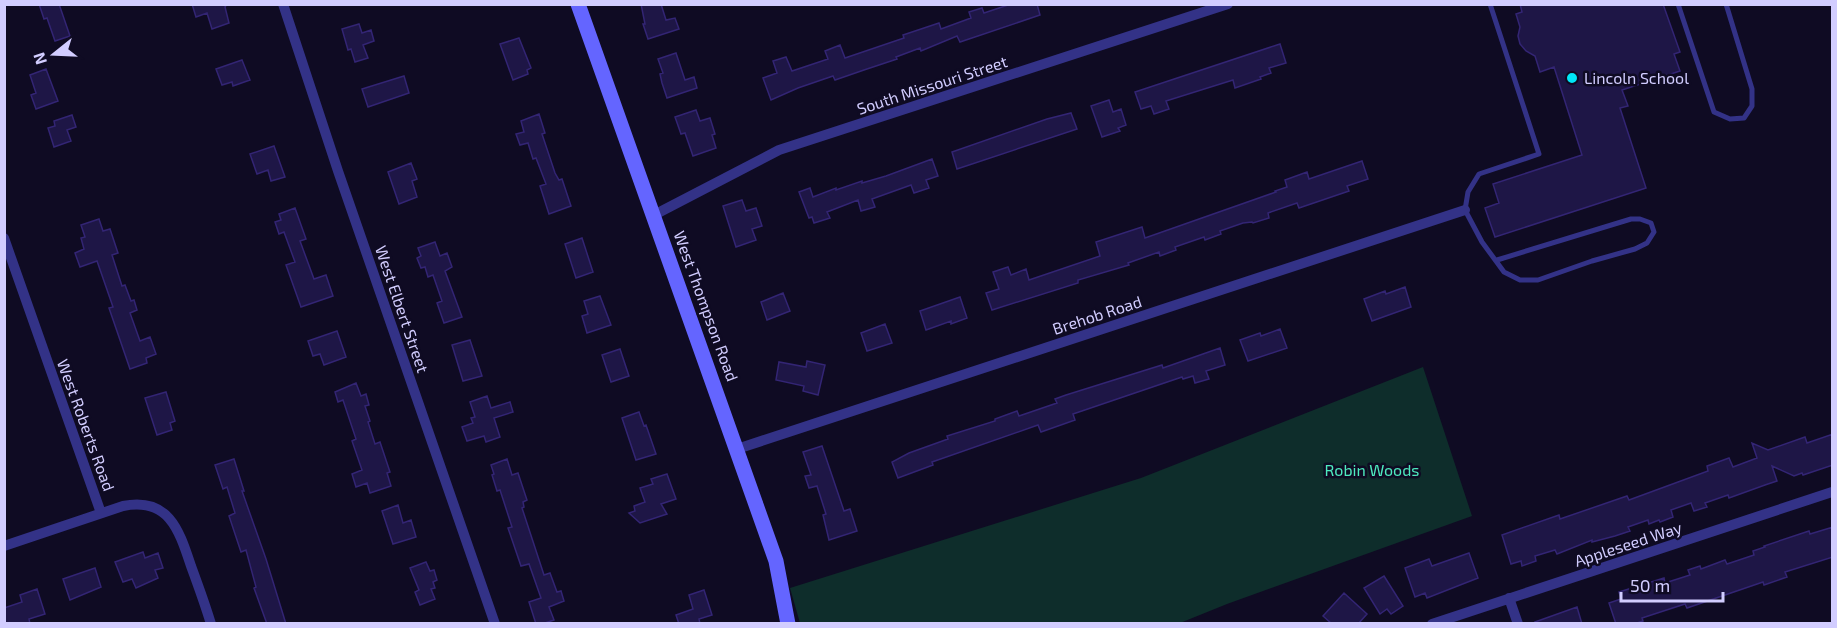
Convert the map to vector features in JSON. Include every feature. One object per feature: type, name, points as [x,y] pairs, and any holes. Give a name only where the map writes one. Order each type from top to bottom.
[{"type":"main road","name":"West Thompson Road","points":[[578,4],[776,561],[789,624]]},
{"type":"street","name":"West Elbert Street","points":[[283,4],[338,171],[495,624]]},
{"type":"street","name":"South Missouri Street","points":[[654,215],[779,150],[1228,4]]},
{"type":"street","name":"Brehob Road","points":[[737,449],[1465,210]]},
{"type":"street","name":"West Roberts Road","points":[[4,238],[101,513],[123,506],[140,504],[156,508],[170,518],[180,531],[211,624]]},
{"type":"street","name":"Appleseed Way","points":[[1432,624],[1833,492]]},
{"type":"street","points":[[4,546],[101,513]]},
{"type":"street","points":[[1509,598],[1518,624]]},
{"type":"lane","points":[[1490,4],[1539,154],[1479,174],[1468,192],[1465,210],[1482,242],[1504,272],[1520,280],[1538,280],[1635,249],[1647,243],[1654,232],[1651,223],[1631,219],[1497,260]]},
{"type":"lane","points":[[1678,4],[1714,112],[1730,119],[1744,118],[1752,106],[1752,89],[1726,4]]},
{"type":"green space","name":"Robin Woods","points":[[1423,367],[1472,516],[1180,623],[800,623],[790,588],[1141,478]]},
{"type":"building","points":[[39,4],[59,4],[70,36],[55,41]]},
{"type":"building","points":[[192,4],[227,4],[225,7],[229,23],[212,29],[207,13],[196,17]]},
{"type":"building","points":[[641,4],[661,4],[666,20],[675,18],[679,29],[648,39],[643,24],[645,24]]},
{"type":"building","points":[[1011,4],[1037,4],[1040,15],[960,42],[957,36],[921,51],[920,48],[896,57],[897,59],[835,80],[833,76],[798,88],[771,100],[763,78],[777,73],[773,61],[786,57],[792,71],[828,59],[825,51],[840,45],[845,58],[904,38],[903,35],[939,23],[941,29],[971,18],[969,12],[982,8],[984,13]]},
{"type":"building","points":[[1520,4],[1663,4],[1680,52],[1674,54],[1680,71],[1622,90],[1628,106],[1620,108],[1646,188],[1495,237],[1485,208],[1499,203],[1493,184],[1582,155],[1554,67],[1540,72],[1535,56],[1520,44],[1518,36],[1520,27],[1516,14],[1522,12]]},
{"type":"building","points":[[359,24],[362,33],[371,30],[374,41],[363,45],[368,58],[355,62],[351,49],[348,50],[342,29]]},
{"type":"building","points":[[519,38],[531,68],[527,70],[528,74],[513,80],[500,44]]},
{"type":"building","points":[[1280,44],[1286,63],[1269,68],[1271,73],[1260,77],[1261,79],[1235,88],[1233,80],[1166,101],[1169,109],[1154,114],[1151,106],[1141,109],[1135,92]]},
{"type":"building","points":[[676,53],[685,80],[694,77],[697,88],[667,98],[658,59]]},
{"type":"building","points":[[242,60],[250,80],[233,86],[232,82],[222,85],[216,69]]},
{"type":"building","points":[[46,69],[58,101],[36,109],[31,95],[36,93],[30,75]]},
{"type":"building","points":[[404,76],[409,93],[368,107],[362,89]]},
{"type":"building","points":[[1109,100],[1113,112],[1121,109],[1126,125],[1118,128],[1120,131],[1102,137],[1091,106]]},
{"type":"building","points":[[696,110],[700,121],[710,118],[716,148],[693,156],[685,133],[681,134],[675,117]]},
{"type":"building","points":[[1071,113],[1077,129],[957,169],[952,152]]},
{"type":"building","points":[[539,114],[545,133],[542,134],[555,173],[559,180],[562,179],[571,206],[549,214],[540,186],[546,184],[536,158],[533,159],[528,143],[520,145],[516,134],[524,132],[521,121]]},
{"type":"building","points":[[72,115],[76,127],[67,130],[71,141],[54,147],[48,128],[55,126],[54,121]]},
{"type":"building","points":[[274,146],[285,177],[271,181],[268,170],[257,174],[250,154]]},
{"type":"building","points":[[932,159],[938,176],[926,180],[929,188],[914,193],[911,185],[872,199],[875,207],[861,211],[858,200],[827,212],[830,218],[814,223],[812,217],[809,218],[799,192],[810,188],[813,197],[836,188],[836,190],[886,176]]},
{"type":"building","points":[[1362,161],[1368,179],[1347,186],[1349,191],[1299,208],[1297,203],[1268,213],[1269,218],[1253,223],[1243,223],[1220,231],[1221,234],[1205,240],[1204,237],[1175,247],[1176,250],[1160,256],[1159,252],[1128,263],[1129,265],[1078,280],[1078,283],[992,310],[986,293],[999,289],[993,272],[1008,267],[1011,275],[1026,269],[1029,280],[1100,256],[1096,242],[1142,227],[1145,238],[1276,192],[1287,187],[1285,180],[1307,172],[1309,179]]},
{"type":"building","points":[[411,163],[417,179],[412,181],[417,197],[399,204],[388,172]]},
{"type":"building","points":[[742,200],[746,211],[756,208],[762,226],[752,229],[756,240],[736,247],[723,206]]},
{"type":"building","points":[[295,208],[306,239],[300,241],[314,279],[326,275],[333,296],[301,307],[286,265],[295,262],[284,232],[279,234],[275,222],[281,220],[279,214]]},
{"type":"building","points":[[99,219],[103,231],[110,229],[118,253],[112,255],[122,286],[125,285],[131,301],[134,300],[137,310],[130,313],[140,341],[150,337],[156,354],[146,358],[147,363],[130,369],[109,308],[113,307],[97,261],[80,267],[75,253],[84,249],[81,238],[85,237],[81,225]]},
{"type":"building","points":[[582,238],[593,272],[576,278],[565,244]]},
{"type":"building","points":[[435,242],[440,256],[447,253],[452,267],[445,271],[462,317],[444,323],[437,303],[442,301],[433,275],[428,277],[425,267],[421,268],[417,258],[421,256],[418,248]]},
{"type":"building","points":[[1405,287],[1411,307],[1372,321],[1364,299]]},
{"type":"building","points":[[783,293],[790,311],[767,320],[761,302]]},
{"type":"building","points":[[600,296],[611,325],[587,333],[582,316],[588,314],[584,301]]},
{"type":"building","points":[[960,297],[967,318],[926,330],[920,311]]},
{"type":"building","points":[[885,324],[892,343],[867,351],[861,333]]},
{"type":"building","points":[[1280,329],[1287,348],[1248,361],[1240,340]]},
{"type":"building","points":[[337,331],[346,357],[324,365],[320,354],[313,356],[308,341]]},
{"type":"building","points":[[470,340],[482,376],[463,381],[452,345]]},
{"type":"building","points":[[1220,348],[1225,365],[1206,371],[1209,379],[1195,383],[1193,376],[1183,379],[1182,377],[1073,414],[1075,420],[1041,432],[1038,425],[932,462],[933,465],[898,478],[892,462],[909,453],[948,439],[947,436],[995,421],[995,419],[1017,411],[1019,416],[1057,403],[1055,399],[1066,395],[1162,365],[1163,368]]},
{"type":"building","points":[[620,349],[629,376],[611,382],[602,355]]},
{"type":"building","points":[[807,361],[825,365],[818,395],[803,391],[804,386],[776,380],[779,362],[806,367]]},
{"type":"building","points":[[356,383],[361,396],[366,394],[369,405],[365,406],[370,421],[368,422],[375,444],[380,442],[390,472],[387,473],[391,486],[370,493],[367,483],[356,487],[352,474],[362,470],[352,441],[356,439],[343,400],[338,402],[335,392]]},
{"type":"building","points":[[166,392],[175,421],[170,423],[172,430],[157,435],[145,398]]},
{"type":"building","points":[[487,396],[491,408],[510,402],[513,412],[494,418],[500,437],[486,442],[484,436],[467,441],[462,427],[473,423],[471,418],[475,417],[470,402]]},
{"type":"building","points":[[639,412],[656,454],[636,460],[622,418]]},
{"type":"building","points":[[1833,434],[1833,465],[1794,476],[1772,466],[1777,481],[1729,498],[1728,495],[1705,503],[1707,507],[1694,511],[1691,503],[1671,510],[1673,517],[1660,522],[1659,520],[1649,524],[1648,520],[1628,527],[1630,531],[1615,536],[1592,542],[1592,540],[1557,554],[1555,550],[1535,556],[1536,561],[1522,566],[1521,561],[1511,564],[1502,535],[1559,515],[1560,519],[1627,496],[1629,500],[1708,471],[1707,466],[1729,458],[1733,467],[1757,458],[1752,443],[1768,450],[1805,437],[1807,443]]},
{"type":"building","points":[[822,446],[844,511],[850,509],[857,531],[829,540],[823,515],[826,514],[817,486],[809,488],[805,476],[811,475],[803,452]]},
{"type":"building","points":[[234,459],[244,491],[242,491],[286,624],[267,624],[254,588],[256,587],[246,550],[241,552],[229,516],[235,513],[227,487],[223,489],[215,465]]},
{"type":"building","points":[[507,459],[512,475],[518,473],[527,500],[523,502],[524,507],[522,508],[544,575],[550,573],[557,592],[561,591],[564,601],[549,607],[554,620],[542,624],[536,624],[529,602],[541,598],[529,564],[521,566],[508,528],[512,527],[500,490],[497,491],[492,475],[494,474],[491,465]]},
{"type":"building","points":[[667,474],[676,499],[661,504],[667,514],[640,523],[629,513],[635,511],[634,506],[645,502],[640,488],[653,484],[651,479]]},
{"type":"building","points":[[398,505],[403,523],[411,520],[416,537],[393,544],[382,511]]},
{"type":"building","points":[[1833,527],[1833,557],[1785,572],[1787,577],[1764,585],[1763,582],[1687,608],[1685,604],[1642,618],[1643,621],[1634,624],[1616,624],[1609,603],[1621,599],[1619,592],[1664,578],[1665,583],[1690,575],[1688,570],[1700,566],[1701,569],[1725,560],[1727,564],[1754,555],[1753,551],[1764,546],[1809,531],[1810,534]]},
{"type":"building","points":[[143,552],[145,558],[158,553],[163,568],[155,570],[158,578],[136,588],[132,579],[123,582],[115,562]]},
{"type":"building","points":[[1469,553],[1478,578],[1427,598],[1425,593],[1415,597],[1405,568],[1429,559],[1432,566]]},
{"type":"building","points":[[426,562],[430,571],[434,570],[437,580],[433,582],[435,588],[431,589],[435,599],[420,605],[415,592],[419,590],[410,568]]},
{"type":"building","points":[[95,568],[101,587],[70,600],[63,579]]},
{"type":"building","points":[[1384,576],[1403,606],[1391,614],[1387,609],[1380,614],[1364,588]]},
{"type":"building","points":[[37,589],[45,614],[29,619],[30,624],[4,624],[4,608],[22,602],[20,595]]},
{"type":"building","points":[[704,590],[712,615],[699,619],[700,624],[679,624],[676,615],[693,609],[689,595]]},
{"type":"building","points":[[1344,593],[1367,614],[1358,624],[1332,624],[1323,616]]},
{"type":"building","points":[[1577,607],[1582,624],[1536,624],[1535,622]]},
{"type":"place","name":"Lincoln School","points":[[1572,78]]}]
